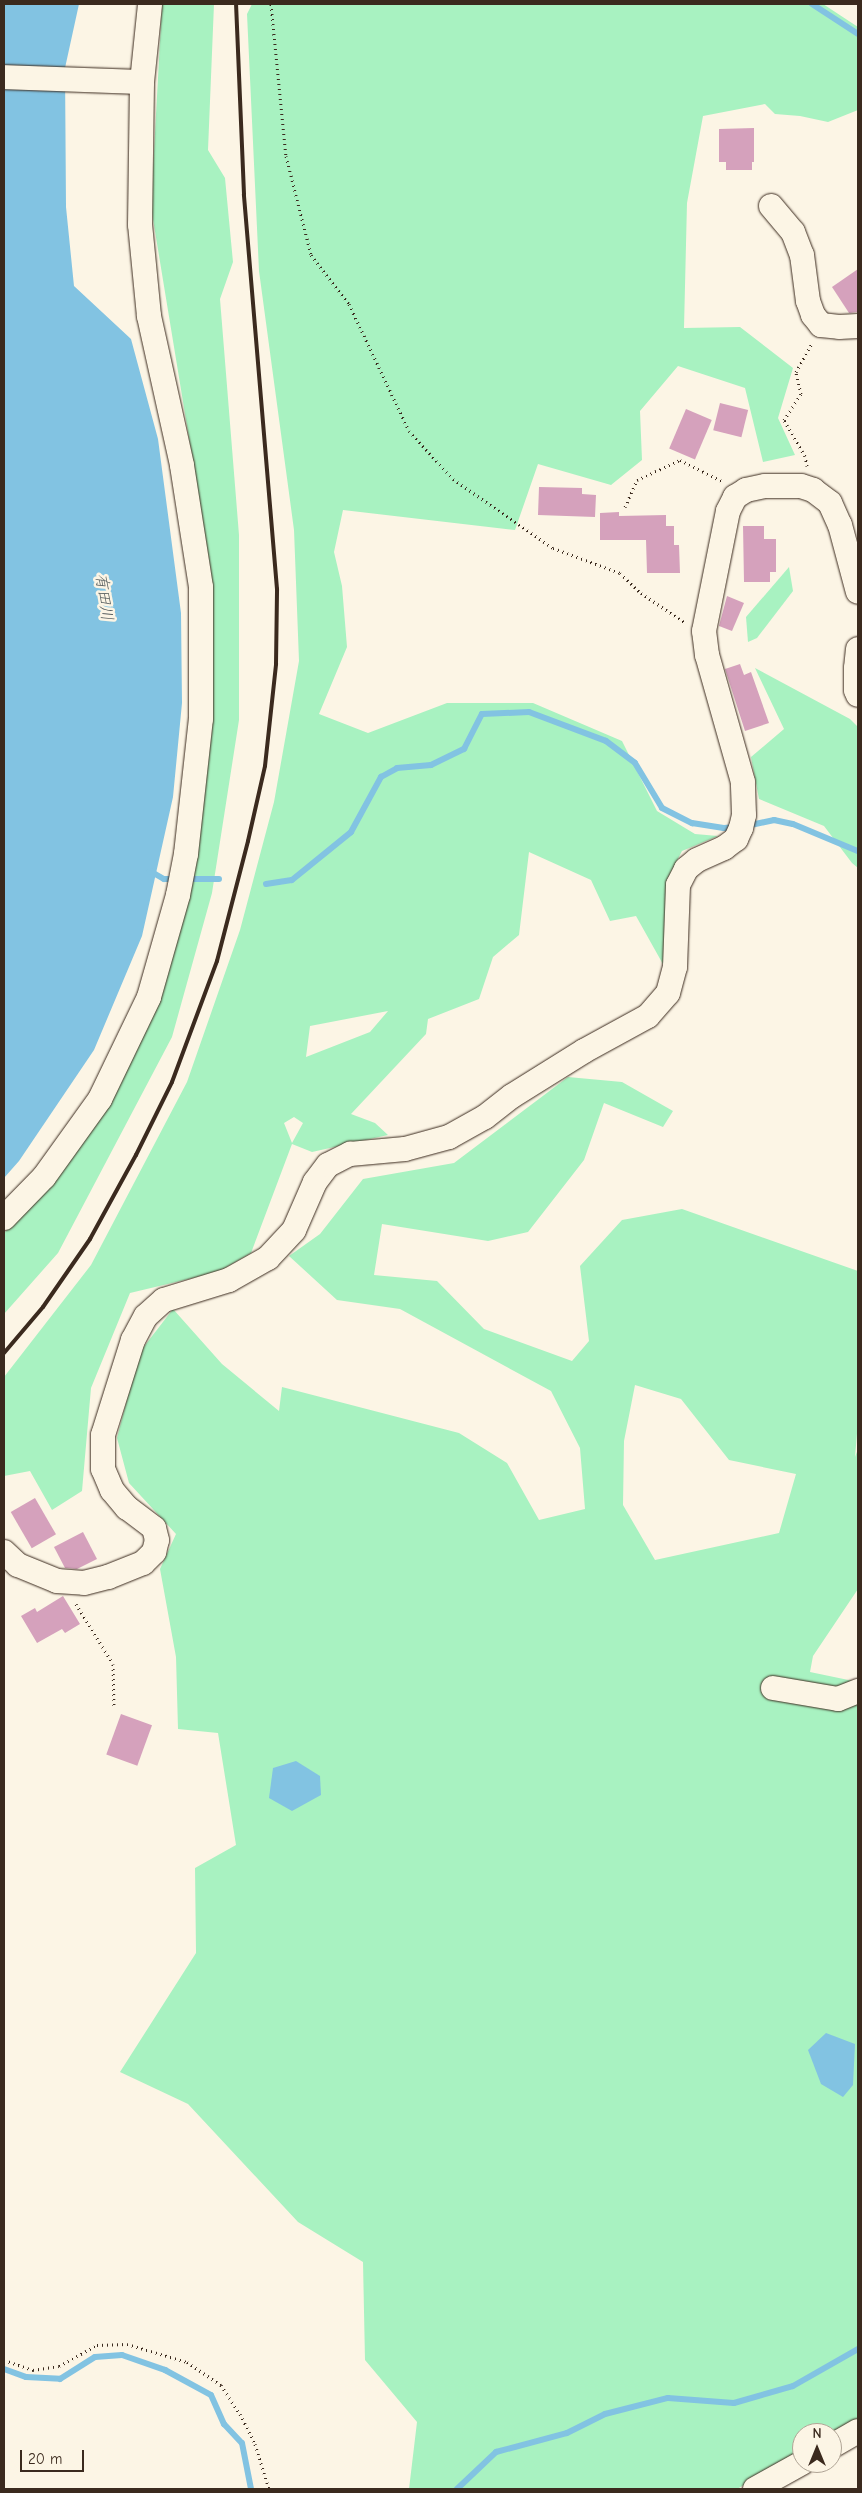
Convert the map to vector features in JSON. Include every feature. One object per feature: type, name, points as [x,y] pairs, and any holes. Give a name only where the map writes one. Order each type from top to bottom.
[{"type":"street","points":[[4,1218],[44,1178],[100,1099],[149,997],[178,895],[186,854],[201,719],[201,587],[182,465],[149,316],[140,225],[142,82],[150,4]]},
{"type":"street","points":[[4,76],[142,82]]},
{"type":"street","points":[[771,206],[793,232],[802,255],[808,301],[813,315],[821,325],[839,328],[858,326]]},
{"type":"street","points":[[4,1552],[18,1565],[57,1581],[84,1583],[108,1577],[143,1563],[154,1552],[157,1540],[154,1528],[127,1508],[112,1490],[103,1468],[103,1435],[133,1340],[146,1316],[164,1300],[229,1280],[268,1258],[294,1230],[315,1182],[328,1165],[350,1154],[405,1149],[449,1137],[485,1117],[512,1096],[584,1051],[648,1016],[668,993],[676,967],[678,885],[686,869],[697,860],[724,848],[736,839],[744,815],[742,782],[707,655],[704,631],[728,511],[735,497],[746,490],[765,486],[801,486],[813,490],[830,503],[840,525],[858,592]]},
{"type":"street","points":[[858,649],[856,668],[858,695]]},
{"type":"street","points":[[773,1688],[838,1698],[858,1691]]},
{"type":"street","points":[[842,2440],[858,2431]]},
{"type":"street","points":[[756,2489],[792,2469]]},
{"type":"path","points":[[271,4],[286,156],[311,255],[349,304],[409,431],[453,479],[553,548],[620,573],[641,593],[691,626],[704,631]]},
{"type":"path","points":[[813,490],[805,456],[784,420],[801,394],[796,372],[821,325]]},
{"type":"path","points":[[625,507],[638,480],[680,460],[723,481],[735,497]]},
{"type":"path","points":[[57,1581],[69,1593],[113,1664],[114,1708]]},
{"type":"path","points":[[4,2360],[33,2370],[59,2366],[97,2345],[126,2344],[187,2362],[221,2385],[240,2414],[255,2444],[269,2489]]},
{"type":"green space","points":[[162,4],[214,4],[208,150],[225,178],[233,262],[220,299],[239,535],[239,720],[212,893],[172,1037],[58,1253],[4,1314],[4,1233],[46,1188],[190,894],[212,730],[211,572],[151,207]]},
{"type":"green space","points":[[252,4],[823,4],[858,27],[858,110],[828,122],[800,116],[775,114],[765,104],[703,116],[687,203],[684,328],[740,327],[793,368],[778,418],[795,455],[763,462],[745,388],[678,366],[640,411],[642,460],[611,485],[538,464],[515,530],[343,510],[334,552],[342,586],[347,647],[319,714],[368,733],[447,703],[533,703],[622,741],[657,811],[695,834],[718,836],[682,851],[668,878],[664,966],[636,916],[610,921],[591,880],[529,852],[519,935],[493,957],[479,999],[428,1019],[426,1034],[351,1114],[375,1123],[388,1135],[312,1152],[292,1144],[251,1253],[218,1272],[130,1293],[91,1388],[82,1491],[52,1510],[30,1471],[4,1476],[4,1377],[91,1265],[187,1082],[240,930],[274,802],[299,661],[294,530],[259,271],[247,14]],"holes":[[[388,1011],[370,1032],[306,1057],[310,1026]],[[294,1117],[303,1123],[292,1143],[284,1123]]]},
{"type":"green space","points":[[789,567],[793,591],[757,638],[748,642],[746,617]]},
{"type":"green space","points":[[755,668],[850,719],[858,727],[858,868],[852,863],[824,826],[759,799],[751,757],[784,729]]},
{"type":"green space","points":[[568,1077],[622,1082],[673,1111],[663,1127],[604,1103],[584,1160],[528,1232],[488,1241],[382,1224],[374,1275],[437,1281],[484,1329],[572,1361],[589,1341],[580,1266],[622,1220],[682,1209],[858,1271],[858,1422],[855,1457],[858,1449],[858,1589],[813,1656],[810,1672],[858,1682],[858,2418],[842,2427],[842,2423],[792,2423],[792,2458],[737,2489],[409,2489],[417,2422],[365,2360],[363,2262],[298,2222],[188,2104],[120,2072],[196,1953],[195,1868],[236,1845],[218,1733],[178,1729],[176,1657],[160,1569],[176,1534],[129,1483],[117,1438],[139,1353],[173,1309],[222,1364],[279,1411],[282,1387],[459,1433],[507,1463],[539,1520],[585,1509],[580,1448],[551,1391],[400,1309],[337,1300],[289,1256],[320,1234],[363,1179],[454,1163]],"holes":[[[635,1385],[681,1399],[729,1460],[796,1474],[779,1533],[655,1560],[623,1505],[624,1441]]]},
{"type":"water","name":"有田川","points":[[4,4],[79,4],[65,68],[66,207],[74,286],[131,339],[158,439],[181,613],[182,703],[173,797],[142,936],[94,1050],[19,1161],[4,1178]]},
{"type":"water","points":[[296,1761],[320,1776],[321,1795],[292,1811],[269,1798],[273,1768]]},
{"type":"water","points":[[826,2033],[855,2044],[853,2085],[843,2097],[821,2084],[808,2050]]},
{"type":"building","points":[[754,128],[754,162],[752,162],[752,170],[726,170],[726,162],[719,162],[719,129]]},
{"type":"building","points":[[858,269],[858,312],[849,313],[832,287]]},
{"type":"building","points":[[720,403],[748,410],[741,437],[713,430]]},
{"type":"building","points":[[686,409],[712,420],[695,460],[669,449]]},
{"type":"building","points":[[539,487],[582,488],[582,494],[596,495],[595,517],[538,515]]},
{"type":"building","points":[[619,512],[619,516],[666,515],[666,526],[674,526],[674,545],[679,545],[680,573],[647,573],[646,540],[600,540],[600,513]]},
{"type":"building","points":[[743,526],[764,526],[764,539],[776,539],[776,572],[770,572],[770,582],[744,582]]},
{"type":"building","points":[[727,596],[744,603],[732,631],[719,626]]},
{"type":"building","points":[[740,664],[744,675],[751,672],[769,723],[745,731],[725,669]]},
{"type":"building","points":[[35,1498],[56,1534],[32,1548],[11,1512]]},
{"type":"building","points":[[83,1532],[97,1559],[77,1569],[65,1568],[54,1547]]},
{"type":"building","points":[[63,1596],[80,1624],[65,1633],[62,1629],[37,1643],[21,1616],[35,1608],[37,1612]]},
{"type":"building","points":[[121,1714],[152,1725],[137,1766],[106,1754]]},
{"type":"waterway","points":[[812,4],[858,34]]},
{"type":"waterway","points":[[266,884],[292,880],[351,832],[381,777],[397,768],[431,765],[464,749],[482,714],[529,712],[606,741],[635,763],[662,808],[692,823],[724,828],[736,827]]},
{"type":"waterway","points":[[746,826],[774,820],[793,824],[858,851]]},
{"type":"waterway","points":[[150,871],[164,879],[175,879]]},
{"type":"waterway","points":[[185,879],[219,879]]},
{"type":"waterway","points":[[457,2489],[496,2452],[567,2433],[605,2414],[668,2398],[734,2403],[793,2386],[858,2349]]},
{"type":"waterway","points":[[4,2369],[26,2377],[60,2379],[95,2357],[122,2355],[165,2370],[211,2395],[224,2424],[242,2443],[251,2489]]},
{"type":"railway","points":[[4,1353],[43,1307],[90,1239],[136,1155],[172,1082],[217,961],[265,766],[276,664],[277,589],[244,194],[236,4]]}]
